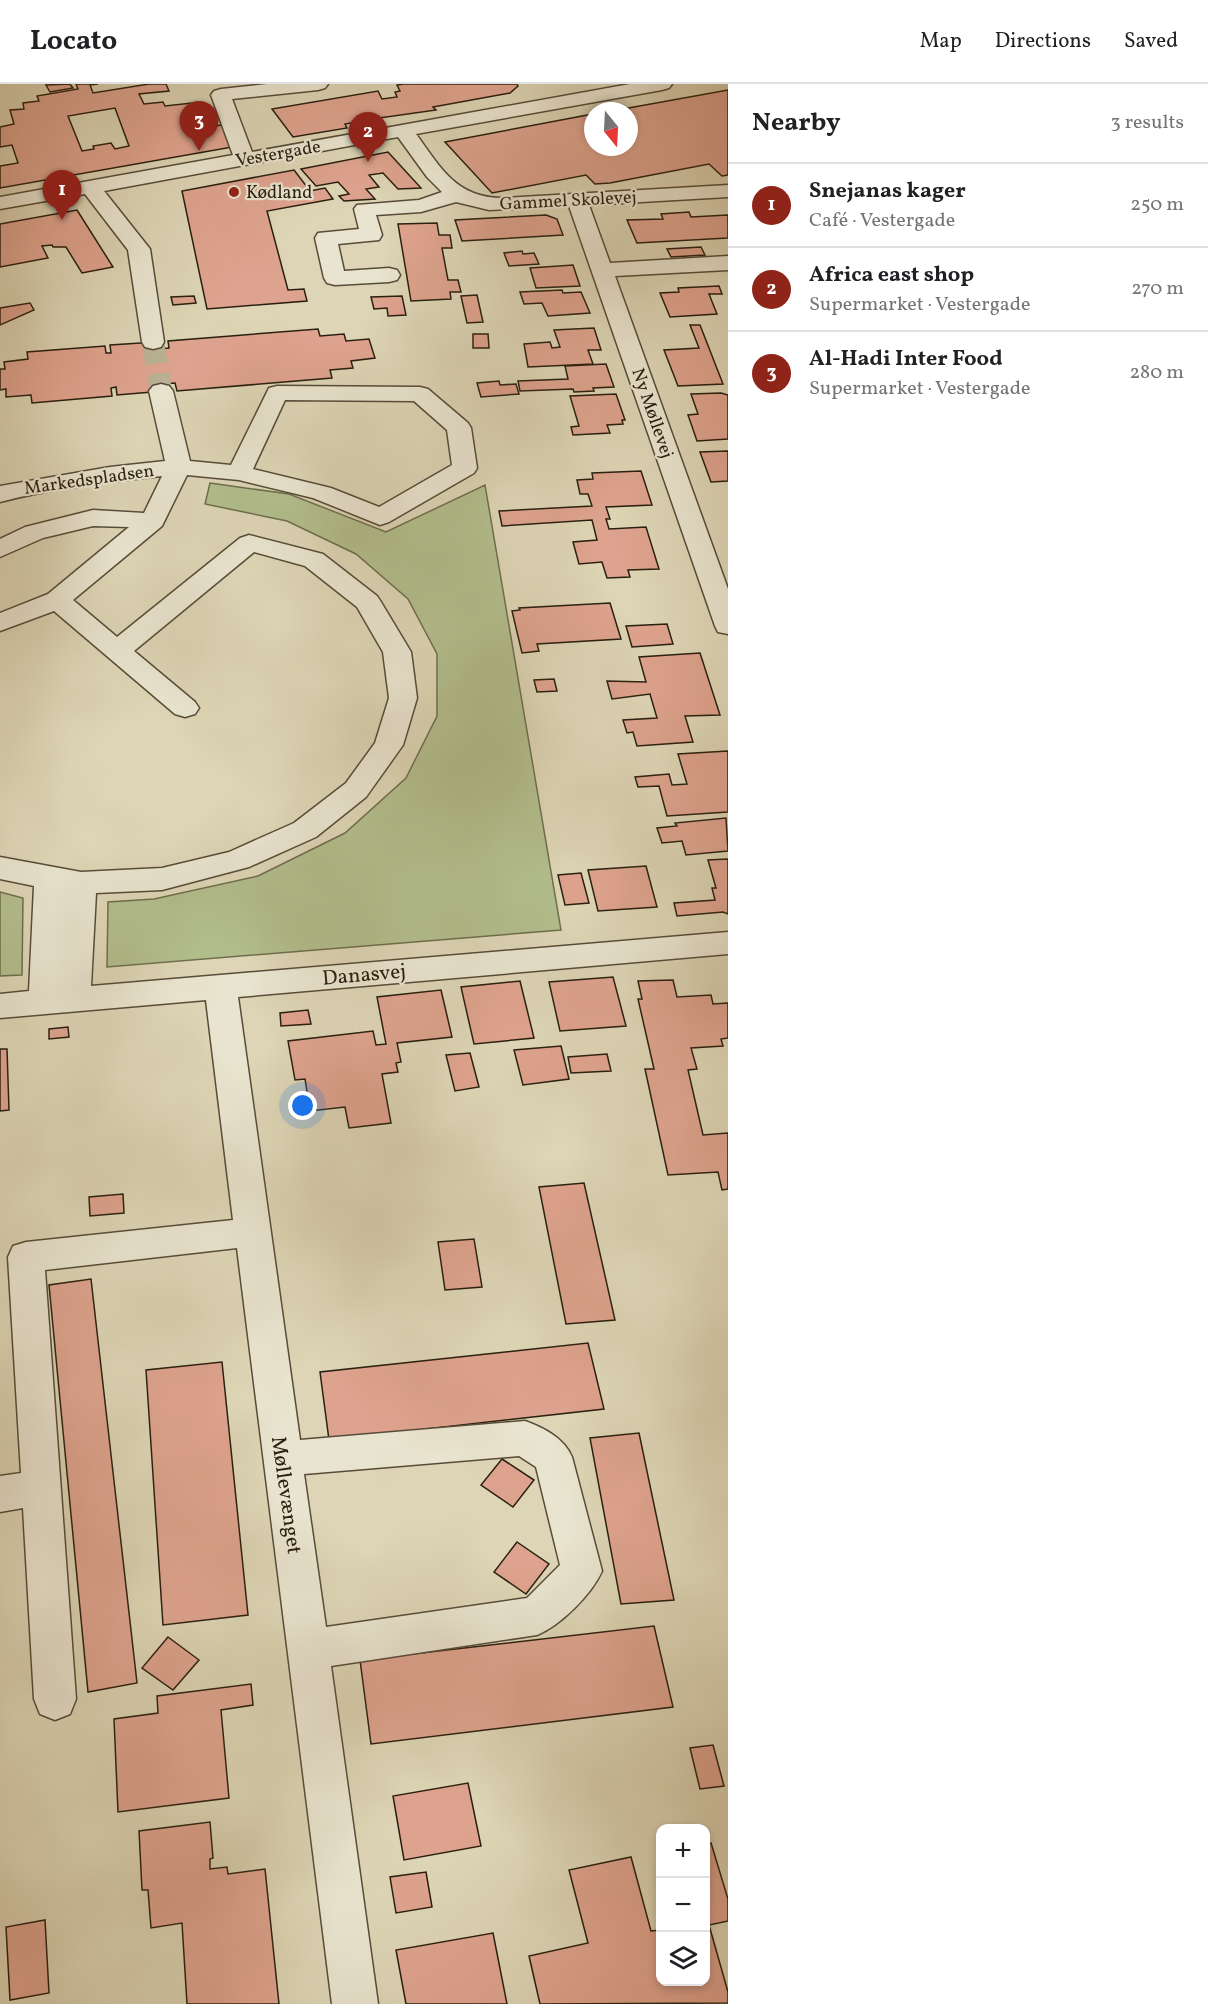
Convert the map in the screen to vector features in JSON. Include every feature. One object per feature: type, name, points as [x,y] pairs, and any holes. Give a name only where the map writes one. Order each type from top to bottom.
[{"type":"street","points":[[245,159],[221,95],[270,87],[318,84]]},
{"type":"street","points":[[547,84],[554,104]]},
{"type":"street","name":"Vestergade","points":[[0,203],[663,84]]},
{"type":"street","name":"Gammel Skolevej","points":[[403,131],[444,183],[458,195],[476,202],[503,204],[728,191]]},
{"type":"street","points":[[90,187],[139,249],[153,342]]},
{"type":"street","points":[[389,275],[335,278],[326,238],[370,235],[364,209],[421,206],[458,195]]},
{"type":"street","name":"Ny Møllevej","points":[[577,200],[728,626]]},
{"type":"street","points":[[602,270],[728,263]]},
{"type":"street","name":"Markedspladsen","points":[[161,391],[179,467]]},
{"type":"street","name":"Markedspladsen","points":[[0,494],[17,489],[110,474],[179,467],[239,473],[322,493],[380,517],[465,468],[459,428],[420,394],[277,393],[239,473]]},
{"type":"street","points":[[0,623],[57,600],[153,521],[179,467]]},
{"type":"street","points":[[0,549],[34,532],[93,518],[153,521]]},
{"type":"street","points":[[0,867],[50,879],[81,883],[162,879],[238,860],[305,830],[356,790],[389,745],[403,698],[398,652],[368,602],[314,560],[249,543],[117,651]]},
{"type":"street","points":[[57,600],[185,708]]},
{"type":"street","points":[[50,879],[60,1001]]},
{"type":"street","points":[[60,1001],[81,883]]},
{"type":"street","name":"Danasvej","points":[[0,1006],[728,943]]},
{"type":"street","name":"Møllevænget","points":[[220,987],[355,2004]]},
{"type":"street","points":[[56,1699],[42,1487],[13,1259],[254,1232]]},
{"type":"street","points":[[282,1459],[525,1438],[553,1457],[582,1571],[537,1616],[308,1650]]},
{"type":"street","points":[[0,1494],[42,1487]]},
{"type":"green space","points":[[210,483],[289,494],[386,532],[485,485],[561,930],[107,967],[108,902],[154,899],[258,876],[345,833],[406,778],[437,716],[437,654],[408,599],[356,554],[287,521],[205,504]]},
{"type":"green space","points":[[0,892],[23,898],[22,975],[0,976]]},
{"type":"building","points":[[70,84],[73,88],[50,92],[46,85]]},
{"type":"building","points":[[76,84],[98,84],[90,85],[93,93],[149,84],[166,84],[169,91],[139,94],[144,104],[163,102],[165,106],[192,103],[204,123],[209,123],[211,126],[224,125],[238,146],[0,188],[0,166],[18,163],[12,145],[0,147],[0,127],[14,124],[10,110],[24,109],[23,103],[39,101],[37,96],[78,89]],"holes":[[[115,108],[129,146],[115,149],[111,143],[93,146],[94,149],[82,151],[68,116]]]},
{"type":"building","points":[[404,84],[517,84],[518,86],[510,93],[433,107],[436,110],[372,119],[374,121],[359,124],[357,122],[345,124],[347,128],[293,137],[272,109],[378,91],[382,99],[397,97],[395,92],[400,91],[397,85]]},
{"type":"building","points":[[728,90],[728,175],[722,176],[709,164],[610,183],[595,184],[586,175],[492,193],[445,142],[584,116],[584,156],[638,156],[638,106]]},
{"type":"building","points":[[388,152],[421,188],[398,189],[383,173],[369,175],[379,187],[366,189],[375,199],[344,201],[339,196],[349,194],[338,182],[316,186],[301,169]]},
{"type":"building","points":[[294,170],[310,191],[325,188],[333,199],[267,211],[288,290],[304,289],[307,301],[207,309],[182,191]]},
{"type":"building","points":[[77,210],[113,267],[82,273],[66,247],[53,247],[52,245],[42,246],[48,258],[0,267],[0,224]]},
{"type":"building","points":[[689,212],[691,217],[728,215],[728,238],[637,243],[627,220],[663,219],[661,214]]},
{"type":"building","points":[[546,215],[557,219],[563,235],[462,241],[455,220]]},
{"type":"building","points":[[437,223],[439,235],[450,235],[452,248],[442,248],[448,280],[458,280],[461,292],[450,292],[451,299],[411,301],[398,224]]},
{"type":"building","points":[[701,247],[705,255],[671,257],[667,249]]},
{"type":"building","points":[[522,251],[523,254],[534,253],[539,264],[509,266],[504,253]]},
{"type":"building","points":[[573,265],[580,286],[536,288],[530,268]]},
{"type":"building","points":[[719,286],[722,294],[709,294],[717,314],[670,317],[660,293],[679,292],[678,288]]},
{"type":"building","points":[[562,290],[563,293],[581,292],[590,313],[548,316],[542,303],[524,304],[520,292]]},
{"type":"building","points":[[477,295],[483,322],[467,323],[461,296]]},
{"type":"building","points":[[194,296],[196,303],[173,305],[171,297]]},
{"type":"building","points":[[402,296],[406,315],[388,316],[387,308],[374,309],[371,297]]},
{"type":"building","points":[[30,303],[34,310],[0,325],[0,308]]},
{"type":"building","points":[[690,325],[700,325],[723,384],[678,386],[664,350],[699,348]]},
{"type":"building","points":[[594,328],[601,350],[588,350],[593,364],[528,367],[524,344],[550,342],[552,348],[560,347],[554,330]]},
{"type":"building","points":[[318,329],[320,336],[344,334],[346,341],[369,339],[375,358],[351,361],[353,368],[330,370],[332,378],[177,391],[175,383],[163,384],[164,391],[117,395],[116,387],[111,388],[112,396],[32,403],[31,395],[6,397],[6,389],[0,390],[0,369],[5,369],[4,362],[28,359],[27,352],[105,346],[106,353],[111,353],[110,345],[156,342],[157,349],[169,348],[168,341]]},
{"type":"building","points":[[473,334],[488,334],[489,348],[473,348]]},
{"type":"building","points":[[606,364],[614,387],[574,392],[573,389],[520,391],[518,381],[568,379],[565,366]]},
{"type":"building","points":[[499,381],[500,385],[516,384],[519,394],[481,397],[477,383]]},
{"type":"building","points":[[721,393],[728,395],[728,439],[697,441],[688,415],[698,414],[691,394]]},
{"type":"building","points":[[616,394],[625,420],[622,420],[623,424],[607,425],[610,433],[573,435],[571,427],[579,426],[570,396]]},
{"type":"building","points":[[728,451],[728,481],[711,482],[700,452]]},
{"type":"building","points":[[641,471],[652,505],[606,507],[610,519],[606,519],[609,529],[646,527],[659,569],[628,570],[630,577],[607,578],[602,562],[579,564],[573,542],[597,540],[592,520],[502,526],[499,511],[592,506],[588,494],[580,494],[577,480],[593,479],[592,473]]},
{"type":"building","points":[[610,603],[621,639],[537,644],[539,651],[522,653],[512,611],[520,610],[519,608]]},
{"type":"building","points":[[667,624],[673,644],[632,647],[626,626]]},
{"type":"building","points":[[700,653],[720,715],[685,716],[693,742],[637,746],[633,732],[627,733],[623,720],[657,718],[650,694],[612,699],[607,681],[646,682],[639,657]]},
{"type":"building","points":[[554,679],[557,691],[537,692],[534,680]]},
{"type":"building","points":[[728,751],[728,812],[667,816],[659,786],[638,787],[635,777],[669,774],[672,785],[687,784],[678,754]]},
{"type":"building","points":[[726,818],[728,851],[686,855],[682,841],[662,843],[657,828],[677,826],[675,823]]},
{"type":"building","points":[[728,859],[728,914],[723,912],[677,916],[674,903],[715,900],[712,888],[716,888],[708,860]]},
{"type":"building","points":[[646,866],[657,907],[598,911],[588,870]]},
{"type":"building","points":[[581,873],[589,903],[565,905],[558,875]]},
{"type":"building","points":[[613,977],[626,1026],[560,1031],[549,982]]},
{"type":"building","points":[[673,980],[677,997],[711,995],[713,1004],[728,1003],[728,1038],[721,1039],[723,1046],[691,1048],[697,1069],[688,1070],[703,1135],[728,1133],[728,1189],[722,1190],[718,1172],[668,1175],[645,1069],[654,1069],[638,999],[642,999],[638,981]]},
{"type":"building","points":[[520,981],[534,1038],[474,1044],[461,987]]},
{"type":"building","points":[[441,990],[452,1037],[397,1043],[401,1062],[396,1063],[398,1072],[382,1074],[391,1123],[349,1128],[345,1107],[310,1111],[305,1079],[295,1080],[288,1041],[373,1031],[376,1045],[386,1044],[377,997]]},
{"type":"building","points":[[308,1010],[311,1024],[281,1026],[280,1013]]},
{"type":"building","points":[[68,1027],[69,1037],[49,1039],[49,1029]]},
{"type":"building","points":[[561,1046],[569,1079],[523,1085],[514,1050]]},
{"type":"building","points":[[0,1049],[7,1049],[9,1110],[0,1111]]},
{"type":"building","points":[[470,1053],[479,1087],[455,1091],[446,1055]]},
{"type":"building","points":[[607,1054],[611,1071],[571,1073],[568,1057]]},
{"type":"building","points":[[584,1183],[615,1320],[566,1324],[539,1187]]},
{"type":"building","points":[[123,1194],[124,1213],[90,1216],[89,1197]]},
{"type":"building","points":[[474,1239],[482,1287],[445,1290],[438,1242]]},
{"type":"building","points":[[91,1279],[137,1683],[88,1692],[49,1285]]},
{"type":"building","points":[[588,1343],[604,1409],[329,1440],[320,1372]]},
{"type":"building","points":[[222,1362],[248,1615],[163,1625],[146,1370]]},
{"type":"building","points":[[639,1433],[674,1600],[621,1604],[590,1438]]},
{"type":"building","points":[[502,1459],[534,1480],[513,1507],[481,1485]]},
{"type":"building","points":[[517,1542],[549,1564],[526,1594],[494,1572]]},
{"type":"building","points":[[654,1626],[673,1707],[371,1744],[360,1660]]},
{"type":"building","points":[[168,1637],[199,1660],[173,1690],[142,1668]]},
{"type":"building","points":[[251,1684],[253,1705],[221,1710],[229,1798],[118,1812],[114,1719],[158,1713],[157,1696]]},
{"type":"building","points":[[713,1745],[724,1786],[700,1789],[690,1748]]},
{"type":"building","points":[[468,1783],[481,1846],[404,1860],[393,1796]]},
{"type":"building","points":[[210,1822],[213,1858],[210,1859],[210,1869],[227,1867],[228,1874],[265,1869],[279,2004],[187,2004],[182,1923],[151,1928],[148,1890],[142,1890],[139,1831]]},
{"type":"building","points":[[710,1843],[728,1899],[728,1921],[710,1925],[710,1878]]},
{"type":"building","points":[[631,1857],[651,1931],[656,1930],[656,1986],[710,1986],[710,1929],[728,1992],[728,2003],[540,2004],[529,1956],[588,1943],[569,1870]]},
{"type":"building","points":[[426,1872],[432,1907],[396,1913],[390,1877]]},
{"type":"building","points":[[45,1920],[49,1993],[10,2000],[6,1927]]},
{"type":"building","points":[[493,1933],[507,2004],[406,2004],[396,1950]]},
{"type":"tunnel","points":[[153,342],[161,391]]},
{"type":"place","name":"Al-Hadi Inter Food","points":[[199,151]]},
{"type":"place","name":"Africa east shop","points":[[368,162]]},
{"type":"place","name":"Kødland","points":[[234,192]]},
{"type":"place","name":"Snejanas kager","points":[[62,220]]}]
